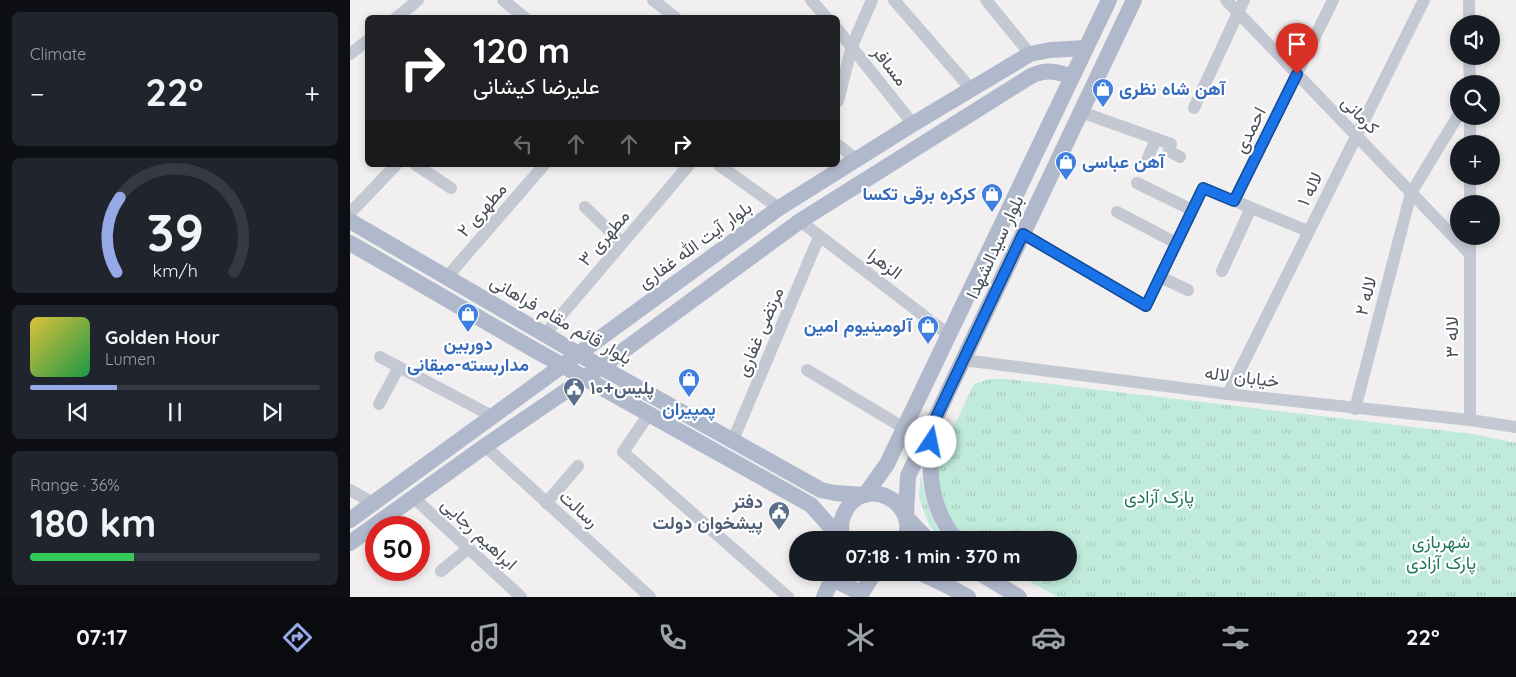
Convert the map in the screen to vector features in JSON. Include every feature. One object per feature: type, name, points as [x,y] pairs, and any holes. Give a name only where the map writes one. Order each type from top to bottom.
[{"type":"main road","name":"بلوار سیدالشهدا","points":[[842,531],[843,515],[848,506],[864,495],[886,464],[1109,0]]},
{"type":"main road","name":"بلوار سیدالشهدا","points":[[907,531],[908,476],[1134,0]]},
{"type":"main road","name":"بلوار آیت الله غفاری","points":[[350,520],[779,208],[970,89],[1030,54],[1050,50],[1086,48]]},
{"type":"main road","points":[[350,543],[484,446],[601,366],[800,221],[1031,76],[1041,72],[1052,71],[1072,77]]},
{"type":"main road","points":[[970,89],[982,107]]},
{"type":"main road","name":"بلوار قائم مقام فراهانی","points":[[350,221],[821,490],[834,493],[885,495],[901,506],[906,517]]},
{"type":"main road","points":[[350,243],[583,378],[811,505],[835,531]]},
{"type":"main road","points":[[932,426],[930,472],[936,504],[948,531]]},
{"type":"main road","points":[[886,464],[908,476]]},
{"type":"main road","points":[[906,517],[919,531]]},
{"type":"main road","points":[[824,597],[832,581]]},
{"type":"main road","points":[[841,581],[860,595],[869,581]]},
{"type":"main road","points":[[937,581],[968,597]]},
{"type":"main road","points":[[995,581],[1019,597]]},
{"type":"street","points":[[400,15],[418,0]]},
{"type":"street","points":[[503,0],[521,15]]},
{"type":"street","points":[[654,0],[672,15]]},
{"type":"street","points":[[811,0],[824,15]]},
{"type":"street","points":[[840,93],[852,46],[872,0]]},
{"type":"street","points":[[894,0],[970,89]]},
{"type":"street","points":[[986,0],[1030,54]]},
{"type":"street","name":"کرمانی","points":[[1226,0],[1470,254]]},
{"type":"street","points":[[1194,108],[1244,0]]},
{"type":"street","name":"احمدی","points":[[1234,201],[1332,0]]},
{"type":"street","name":"لاله ۱","points":[[1228,394],[1424,0]]},
{"type":"street","points":[[1469,0],[1469,15]]},
{"type":"street","name":"مسافر","points":[[840,32],[913,124]]},
{"type":"street","points":[[350,54],[365,42]]},
{"type":"street","points":[[1081,112],[1171,144],[1169,151],[1180,157]]},
{"type":"street","name":"لاله ۲","points":[[1355,409],[1411,193],[1452,125]]},
{"type":"street","points":[[1147,160],[1156,139]]},
{"type":"street","points":[[840,147],[856,159]]},
{"type":"street","points":[[350,213],[394,167]]},
{"type":"street","points":[[419,167],[451,188]]},
{"type":"street","name":"مطهری ۲","points":[[447,277],[542,167]]},
{"type":"street","name":"مطهری ۳","points":[[545,334],[688,167]]},
{"type":"street","points":[[722,167],[779,208]]},
{"type":"street","points":[[1138,183],[1192,210]]},
{"type":"street","points":[[1023,234],[1146,306],[1203,188],[1308,231]]},
{"type":"street","points":[[585,207],[622,243]]},
{"type":"street","points":[[1222,271],[1252,208]]},
{"type":"street","points":[[1117,212],[1176,243]]},
{"type":"street","name":"الزهرا","points":[[800,221],[949,335]]},
{"type":"street","name":"مرتضی غفاری","points":[[733,440],[819,237]]},
{"type":"street","name":"لاله ۳","points":[[1470,245],[1470,420]]},
{"type":"street","points":[[1160,277],[1188,290]]},
{"type":"street","points":[[380,357],[492,416]]},
{"type":"street","name":"خیابان لاله","points":[[963,360],[1228,394],[1470,420],[1516,427]]},
{"type":"street","points":[[379,404],[398,367]]},
{"type":"street","points":[[807,370],[904,428]]},
{"type":"street","points":[[649,414],[623,452],[788,597]]},
{"type":"street","name":"رسالت","points":[[484,446],[650,597]]},
{"type":"street","points":[[546,503],[578,466]]},
{"type":"street","points":[[350,490],[373,503]]},
{"type":"street","name":"ابراهیم رجایی","points":[[414,497],[521,597]]},
{"type":"street","points":[[441,571],[468,548]]},
{"type":"green space","name":"پارک آزادی","points":[[990,379],[1007,379],[1473,434],[1516,443],[1516,597],[1058,597],[1029,581],[1077,581],[1077,531],[959,531],[946,514],[937,474],[940,455],[974,384]]},
{"type":"green space","points":[[921,474],[929,508],[939,531],[935,531],[929,525],[919,497]]},
{"type":"place","name":"آهن شاه نظری","points":[[1103,108]]},
{"type":"place","name":"آهن عباسی","points":[[1066,181]]},
{"type":"place","name":"کرکره برقی تکسا","points":[[992,213]]},
{"type":"place","name":"دوربین مداربسته-میقانی","points":[[468,333]]},
{"type":"place","name":"آلومینیوم امین","points":[[928,345]]},
{"type":"place","name":"پمپیران","points":[[689,398]]},
{"type":"place","name":"پلیس+۱۰","points":[[574,407]]},
{"type":"place","name":"دفتر پیشخوان دولت","points":[[779,531]]},
{"type":"route","points":[[931,442],[932,426],[1023,234],[1146,306],[1203,188],[1234,201],[1297,74]]},
{"type":"park label","name":"شهربازی پارک آزادی","points":[[1441,552]]}]
